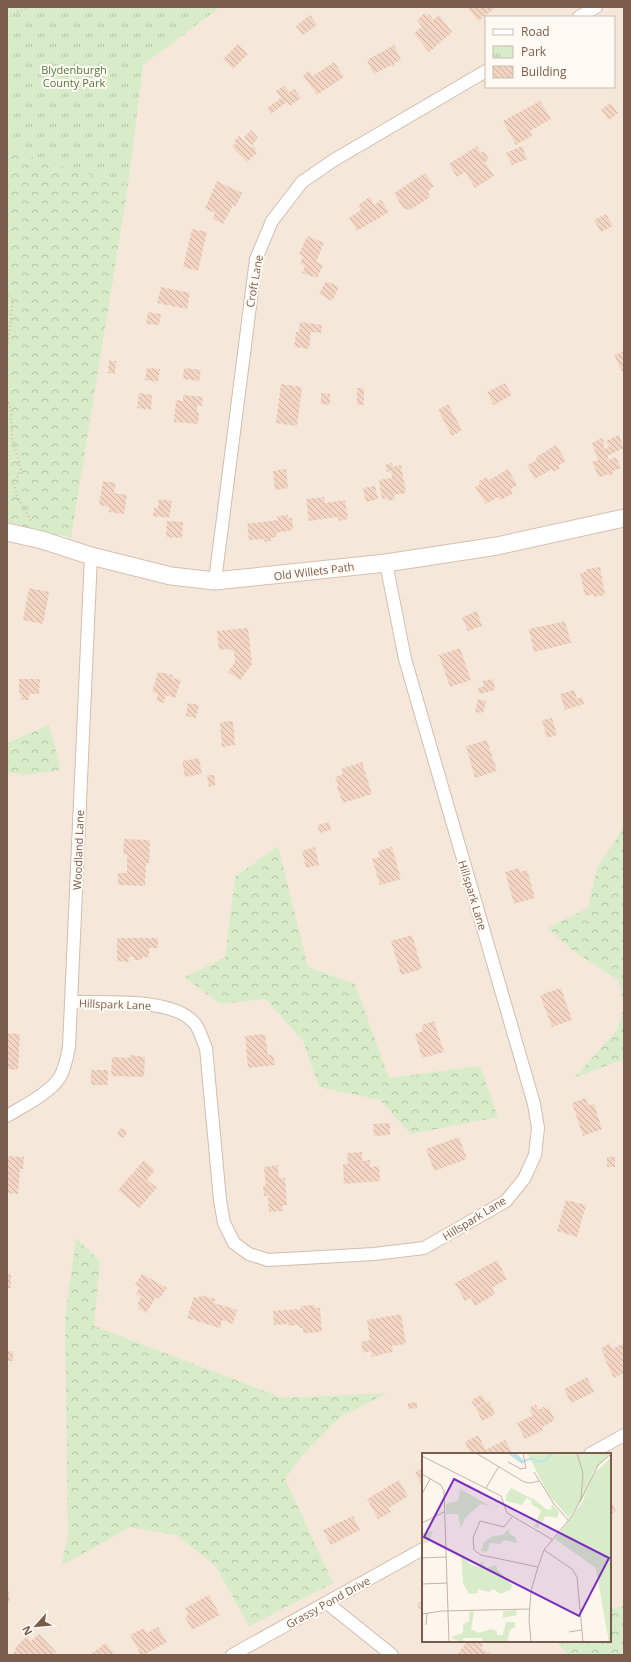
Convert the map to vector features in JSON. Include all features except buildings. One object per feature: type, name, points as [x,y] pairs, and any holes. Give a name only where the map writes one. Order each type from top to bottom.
[{"type":"main road","name":"Old Willets Path","points":[[7,532],[46,541],[91,556],[171,576],[215,581],[386,563],[500,545],[624,518]]},
{"type":"street","points":[[581,16],[596,7]]},
{"type":"street","name":"Croft Lane","points":[[215,581],[256,259],[272,221],[302,182],[334,160],[485,72]]},
{"type":"street","name":"Woodland Lane","points":[[7,1116],[46,1091],[59,1078],[66,1064],[72,1002],[88,592],[91,556]]},
{"type":"street","name":"Hillspark Lane","points":[[72,1002],[150,1004],[178,1010],[196,1024],[206,1048],[220,1200],[224,1223],[234,1243],[249,1254],[268,1260],[374,1254],[424,1248],[506,1201],[524,1179],[535,1155],[538,1128],[534,1104],[405,659],[386,563]]},
{"type":"street","points":[[592,1453],[624,1435]]},
{"type":"street","name":"Grassy Pond Drive","points":[[232,1655],[422,1549]]},
{"type":"street","points":[[327,1603],[392,1655]]},
{"type":"path","points":[[7,18],[27,7]]},
{"type":"path","points":[[7,292],[13,301],[7,349]]},
{"type":"path","points":[[7,399],[11,409],[12,438],[21,469],[14,483],[17,496],[27,516],[46,541]]},
{"type":"shaded area","points":[[220,7],[624,7],[624,1655],[7,1655],[7,527],[66,540],[128,186],[143,65]]},
{"type":"green space","points":[[7,7],[220,7],[143,65],[128,186],[71,538],[7,522]]},
{"type":"green space","name":"Blydenburgh County Park","points":[[7,7],[220,7],[143,65],[128,186],[7,150]]},
{"type":"green space","points":[[49,725],[61,770],[27,775],[7,772],[7,743]]},
{"type":"green space","points":[[624,824],[624,1007],[618,980],[572,950],[548,928],[588,908],[597,868],[617,838]]},
{"type":"green space","points":[[278,846],[308,967],[355,984],[389,1078],[480,1066],[498,1117],[411,1134],[380,1100],[319,1087],[303,1041],[266,999],[220,1004],[184,977],[225,958],[235,877]]},
{"type":"green space","points":[[624,1007],[624,1059],[574,1078],[617,1030]]},
{"type":"green space","points":[[76,1238],[100,1261],[94,1326],[283,1398],[387,1393],[340,1417],[304,1453],[285,1479],[333,1583],[249,1626],[215,1565],[176,1535],[130,1527],[61,1566],[68,1536],[65,1319]]},
{"type":"green space","points":[[624,1606],[624,1655],[568,1655],[557,1642],[611,1642],[611,1609]]}]
